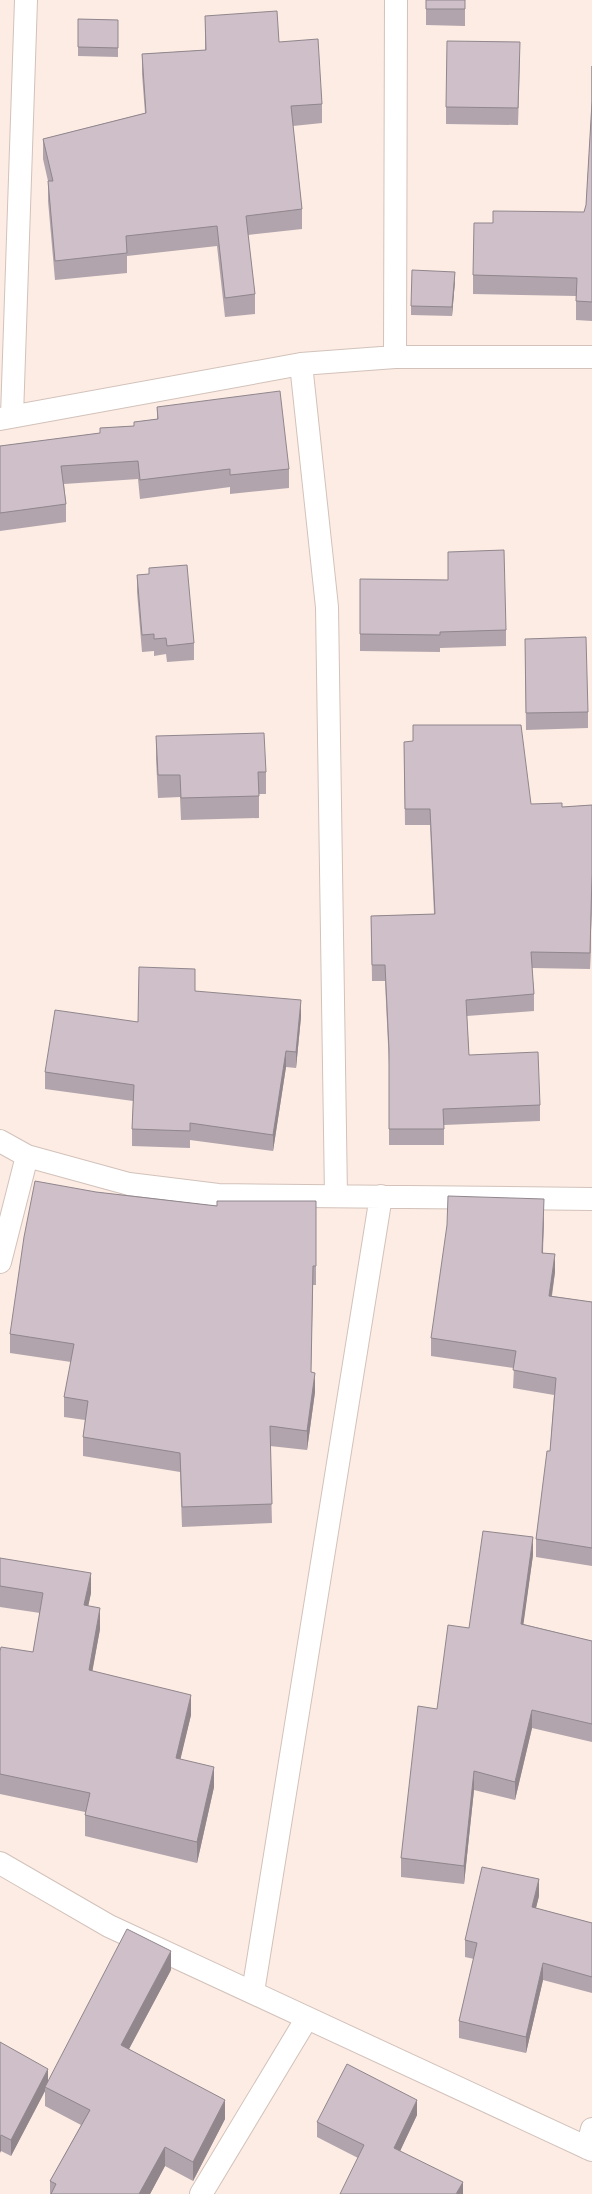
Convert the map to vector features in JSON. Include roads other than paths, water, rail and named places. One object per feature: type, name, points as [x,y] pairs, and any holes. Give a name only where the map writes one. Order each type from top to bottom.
[{"type":"street","points":[[26,0],[6,418],[301,364],[395,356],[592,357]]},
{"type":"street","points":[[395,356],[396,0]]},
{"type":"street","points":[[301,364],[327,606],[336,1196]]},
{"type":"street","points":[[0,1141],[27,1156],[129,1184],[218,1195],[592,1199]]},
{"type":"street","points":[[0,1262],[27,1156]]},
{"type":"street","points":[[253,1992],[381,1196]]},
{"type":"street","points":[[0,1863],[110,1926],[307,2018],[590,2142]]},
{"type":"street","points":[[201,2194],[307,2018]]}]
